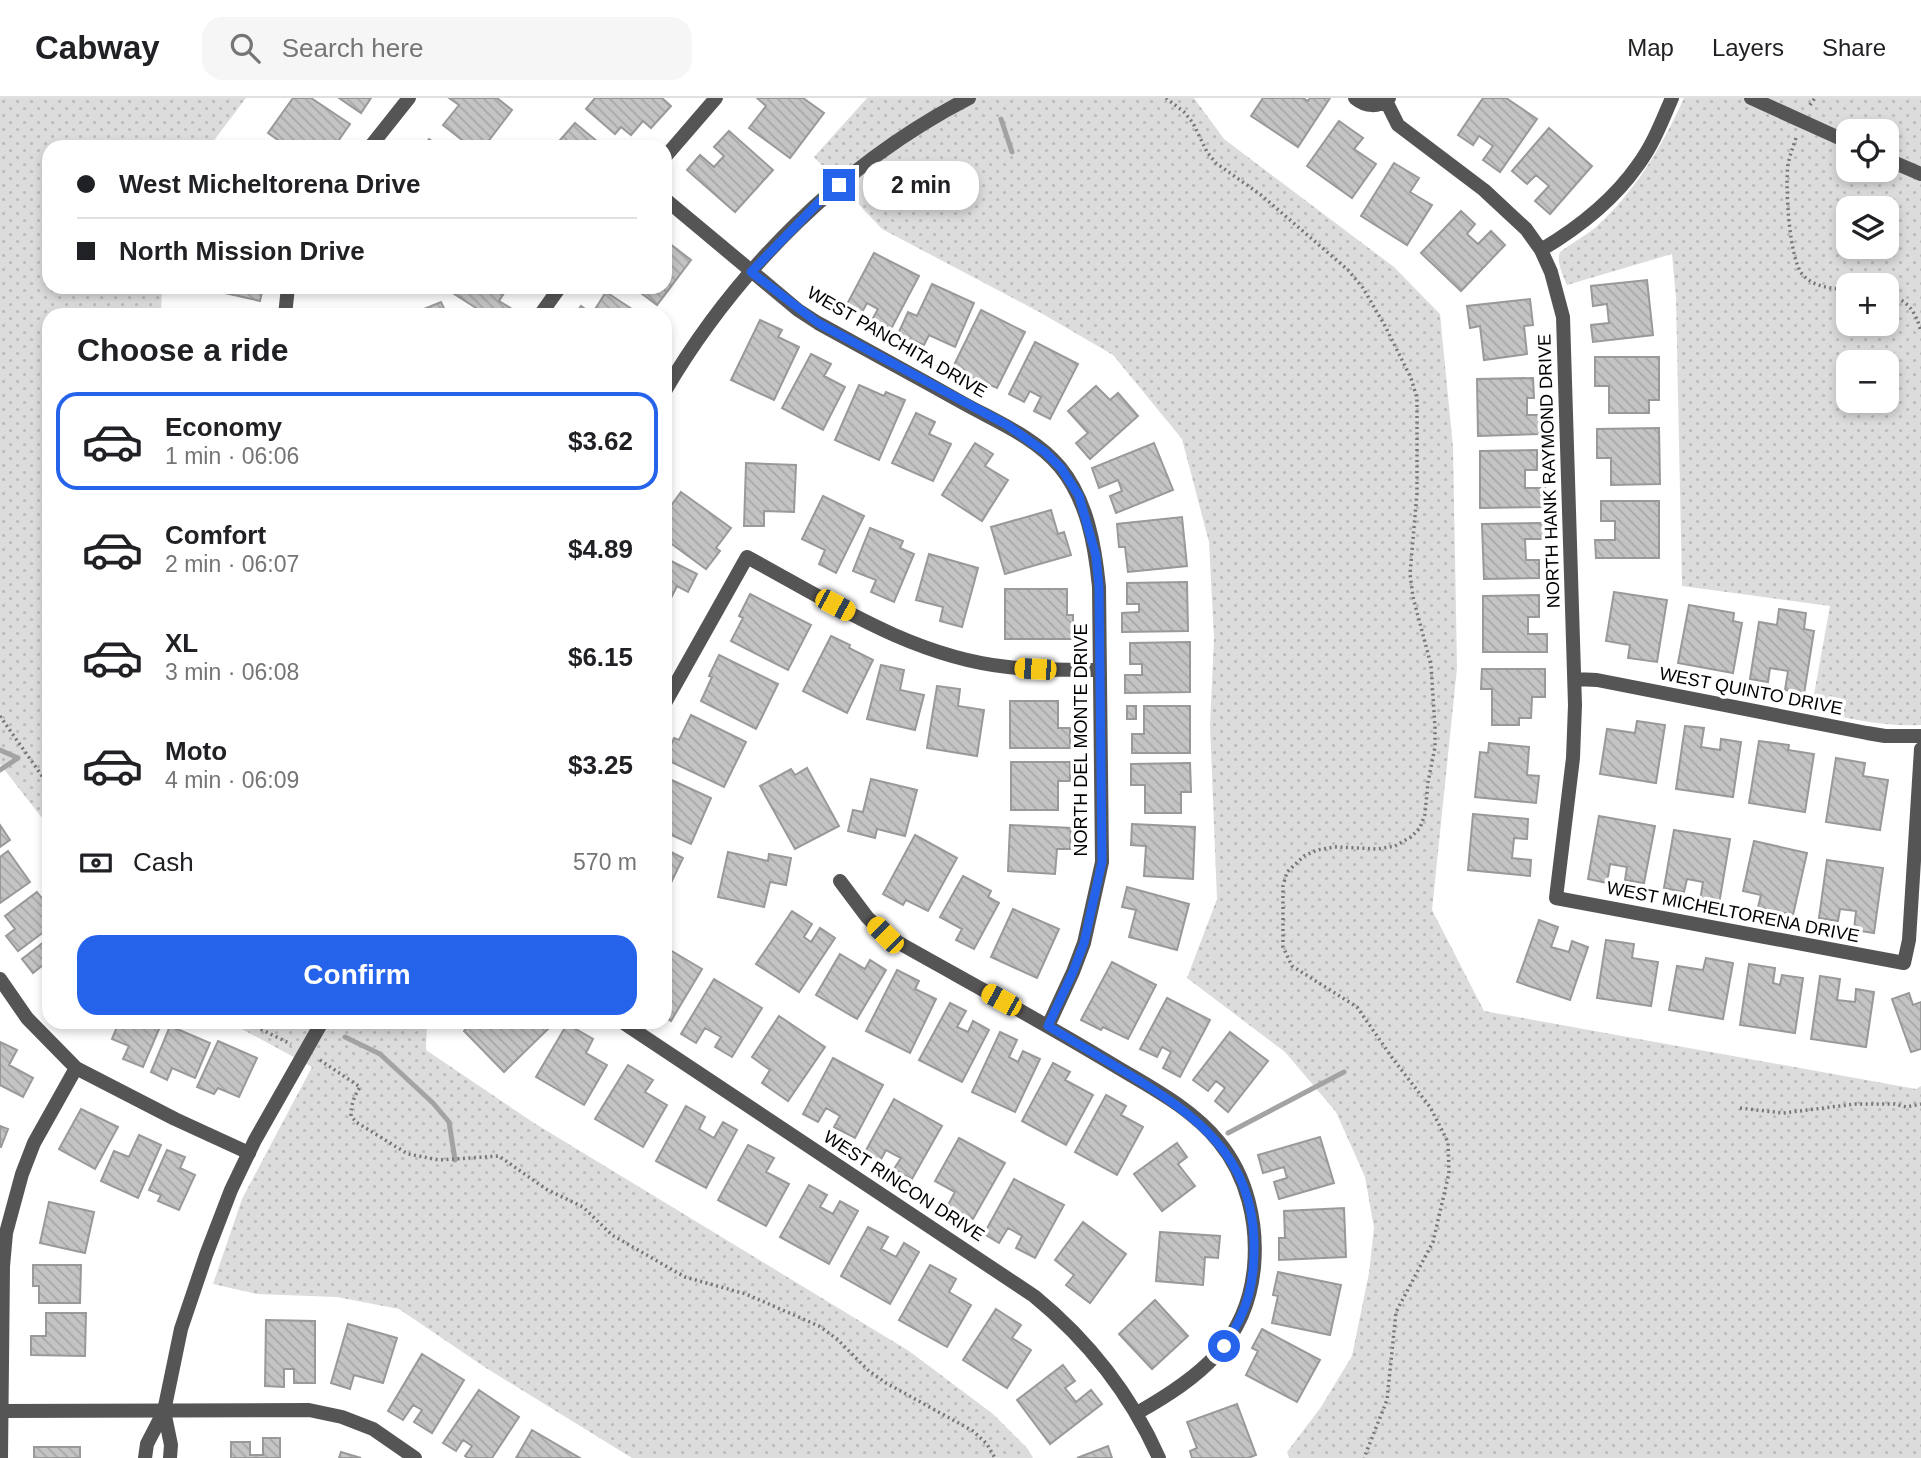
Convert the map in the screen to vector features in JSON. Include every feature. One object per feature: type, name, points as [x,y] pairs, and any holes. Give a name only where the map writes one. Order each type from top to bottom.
[{"type":"street","points":[[376,140],[409,98]]},
{"type":"street","points":[[672,149],[716,98]]},
{"type":"street","points":[[672,380],[705,330],[751,272],[821,200],[857,170],[928,121],[969,98]]},
{"type":"street","points":[[1355,98],[1371,106],[1388,100]]},
{"type":"street","points":[[1541,250],[1567,235],[1613,195],[1638,165],[1652,142],[1672,98]]},
{"type":"street","points":[[1751,98],[1836,137]]},
{"type":"street","name":"NORTH HANK RAYMOND DRIVE","points":[[1388,100],[1398,125],[1499,202],[1525,229],[1541,250],[1557,290],[1563,317],[1575,679],[1573,758],[1556,898]]},
{"type":"street","points":[[1899,165],[1921,174]]},
{"type":"street","name":"WEST PANCHITA DRIVE","points":[[672,205],[751,272],[818,323],[1007,425],[1045,452],[1061,468],[1079,496],[1090,530]]},
{"type":"street","name":"NORTH DEL MONTE DRIVE","points":[[1048,1026],[1084,943],[1102,862],[1099,587],[1090,530]]},
{"type":"street","points":[[672,690],[747,556],[880,629],[936,651],[1009,667],[1099,670]]},
{"type":"street","name":"WEST QUINTO DRIVE","points":[[1575,679],[1598,680],[1885,736],[1921,736]]},
{"type":"street","name":"WEST MICHELTORENA DRIVE","points":[[1556,898],[1904,963],[1909,940],[1921,749]]},
{"type":"street","points":[[840,881],[867,917],[885,935],[1048,1026],[1174,1102],[1218,1141],[1234,1164],[1250,1206],[1254,1232],[1253,1280],[1248,1303],[1224,1346],[1192,1378],[1137,1413]]},
{"type":"street","points":[[0,979],[27,1018],[76,1068],[164,1114],[249,1153]]},
{"type":"street","points":[[145,1458],[147,1444],[164,1411],[181,1329],[231,1190],[318,1029]]},
{"type":"street","name":"WEST RINCON DRIVE","points":[[633,1029],[1034,1296],[1099,1358],[1137,1413],[1159,1458]]},
{"type":"street","points":[[1,1458],[1,1266],[6,1233],[22,1174],[34,1143],[76,1068]]},
{"type":"street","points":[[1,1411],[309,1410],[342,1417],[373,1429],[415,1458]]},
{"type":"street","points":[[164,1411],[171,1445],[170,1458]]},
{"type":"path","points":[[1166,98],[1193,123],[1207,152],[1216,163],[1261,195],[1348,270],[1363,288],[1384,324],[1417,398],[1417,493],[1410,574],[1413,597],[1431,665],[1435,747],[1425,814],[1420,828],[1395,846],[1378,849],[1335,847],[1317,850],[1304,856],[1287,872],[1283,886],[1283,947],[1292,966],[1357,1007],[1430,1107],[1448,1142],[1449,1173],[1433,1242],[1396,1312],[1387,1400],[1364,1458]]},
{"type":"path","points":[[1810,105],[1815,98]]},
{"type":"path","points":[[1796,138],[1788,165],[1790,231],[1797,268],[1805,278],[1818,286],[1836,288]]},
{"type":"path","points":[[1899,298],[1909,305],[1917,316],[1921,332]]},
{"type":"path","points":[[0,716],[42,776]]},
{"type":"path","points":[[260,1029],[291,1044]]},
{"type":"path","points":[[320,1060],[360,1087],[351,1106],[351,1116],[356,1122],[408,1154],[439,1160],[499,1156],[546,1189],[583,1207],[612,1235],[685,1277],[746,1294],[819,1326],[886,1383],[973,1431],[995,1458]]},
{"type":"path","points":[[1740,1108],[1783,1113],[1856,1104],[1895,1104],[1906,1107],[1921,1104]]},
{"type":"shaded area","points":[[0,98],[246,98],[214,140],[42,140],[42,294],[162,294],[161,308],[42,308],[42,818],[0,764]]},
{"type":"shaded area","points":[[867,98],[1194,98],[1224,139],[1394,267],[1440,314],[1453,447],[1457,668],[1432,910],[1484,1011],[1916,1089],[1921,1086],[1921,1458],[1289,1458],[1287,1452],[1321,1407],[1352,1356],[1369,1273],[1374,1228],[1365,1177],[1336,1112],[1285,1052],[1187,978],[1217,899],[1210,726],[1214,638],[1209,542],[1182,439],[1113,355],[1041,313],[882,229],[814,157]]},
{"type":"shaded area","points":[[1684,98],[1921,98],[1921,725],[1880,723],[1811,711],[1830,606],[1682,586],[1676,298],[1672,254],[1567,285],[1559,260],[1560,252],[1596,227],[1623,199],[1657,150]]},
{"type":"shaded area","points":[[242,1029],[427,1029],[426,1050],[534,1123],[909,1351],[993,1414],[1028,1449],[1033,1458],[632,1458],[486,1368],[399,1309],[337,1297],[257,1294],[213,1284],[242,1199],[312,1067]]},
{"type":"building","points":[[293,98],[311,98],[350,124],[339,140],[278,140],[268,133]]},
{"type":"building","points":[[339,98],[371,98],[361,113]]},
{"type":"building","points":[[449,98],[497,98],[512,110],[489,140],[462,140],[443,125],[459,105]]},
{"type":"building","points":[[595,98],[662,98],[671,106],[651,128],[643,121],[631,135],[621,127],[615,134],[586,109]]},
{"type":"building","points":[[757,98],[803,98],[824,113],[790,158],[749,128],[766,106]]},
{"type":"building","points":[[1263,98],[1303,98],[1308,101],[1310,98],[1330,98],[1298,147],[1251,116]]},
{"type":"building","points":[[1483,98],[1506,98],[1537,119],[1500,172],[1483,160],[1493,146],[1479,136],[1473,145],[1458,135]]},
{"type":"building","points":[[1339,121],[1363,138],[1354,149],[1376,164],[1352,198],[1307,166]]},
{"type":"building","points":[[575,123],[596,140],[560,140]]},
{"type":"building","points":[[1549,128],[1592,166],[1550,214],[1535,201],[1549,186],[1536,175],[1527,184],[1512,171]]},
{"type":"building","points":[[729,131],[773,170],[735,212],[687,170],[700,155],[714,167],[724,156],[714,147]]},
{"type":"building","points":[[1394,163],[1419,178],[1410,192],[1432,205],[1407,245],[1361,216]]},
{"type":"building","points":[[1461,211],[1475,224],[1467,234],[1478,244],[1491,231],[1505,245],[1461,291],[1421,253]]},
{"type":"building","points":[[672,245],[691,260],[672,285]]},
{"type":"building","points":[[874,253],[919,276],[891,329],[872,320],[878,309],[867,303],[860,316],[845,308]]},
{"type":"building","points":[[1647,280],[1653,335],[1593,342],[1591,325],[1609,323],[1607,304],[1593,306],[1591,286]]},
{"type":"building","points":[[932,284],[974,303],[955,347],[929,335],[924,345],[898,334],[908,312],[917,316]]},
{"type":"building","points":[[229,294],[262,294],[260,301]]},
{"type":"building","points":[[454,294],[504,294],[499,301],[510,308],[476,308]]},
{"type":"building","points":[[605,294],[609,294],[630,308],[596,308]]},
{"type":"building","points":[[642,294],[665,294],[657,305]]},
{"type":"building","points":[[1530,299],[1533,325],[1524,326],[1527,354],[1484,360],[1480,326],[1470,328],[1467,306]]},
{"type":"building","points":[[441,302],[444,308],[426,308]]},
{"type":"building","points":[[981,310],[1025,332],[997,388],[952,369]]},
{"type":"building","points":[[760,320],[782,330],[778,337],[799,347],[774,400],[731,380]]},
{"type":"building","points":[[1035,342],[1078,364],[1050,419],[1034,411],[1041,397],[1030,391],[1024,402],[1009,394]]},
{"type":"building","points":[[811,354],[831,364],[824,376],[845,387],[823,430],[782,408]]},
{"type":"building","points":[[1595,357],[1659,357],[1659,400],[1649,400],[1649,413],[1609,413],[1609,386],[1595,386]]},
{"type":"building","points":[[1533,378],[1534,398],[1527,398],[1527,415],[1540,415],[1541,434],[1478,436],[1477,379]]},
{"type":"building","points":[[859,385],[884,396],[886,392],[905,400],[879,460],[835,440]]},
{"type":"building","points":[[1096,386],[1110,400],[1118,393],[1138,416],[1090,459],[1076,443],[1088,433],[1068,411]]},
{"type":"building","points":[[916,413],[935,422],[929,434],[951,444],[933,481],[892,463]]},
{"type":"building","points":[[1659,428],[1660,484],[1611,485],[1611,458],[1597,458],[1597,429]]},
{"type":"building","points":[[975,443],[993,454],[985,466],[1008,480],[982,521],[942,495]]},
{"type":"building","points":[[1154,443],[1173,490],[1116,513],[1110,496],[1122,491],[1118,480],[1099,488],[1092,468]]},
{"type":"building","points":[[1537,450],[1537,470],[1525,470],[1525,488],[1545,488],[1545,507],[1480,508],[1480,451]]},
{"type":"building","points":[[746,463],[796,465],[794,512],[764,511],[764,526],[744,526]]},
{"type":"building","points":[[681,492],[731,528],[716,548],[720,551],[706,569],[672,544],[672,504]]},
{"type":"building","points":[[823,496],[864,516],[836,573],[819,564],[825,550],[802,539]]},
{"type":"building","points":[[1601,501],[1659,501],[1659,558],[1596,558],[1595,540],[1615,540],[1615,521],[1601,521]]},
{"type":"building","points":[[1051,510],[1058,534],[1064,532],[1071,555],[1005,574],[991,527]]},
{"type":"building","points":[[1182,517],[1187,566],[1128,572],[1125,547],[1119,547],[1117,524]]},
{"type":"building","points":[[1544,523],[1545,539],[1525,539],[1526,560],[1539,560],[1539,578],[1484,579],[1482,524]]},
{"type":"building","points":[[870,528],[903,541],[900,548],[914,554],[894,602],[871,592],[876,580],[853,571]]},
{"type":"building","points":[[929,554],[978,568],[962,627],[940,621],[943,607],[916,600]]},
{"type":"building","points":[[672,562],[697,574],[688,592],[677,586],[672,596]]},
{"type":"building","points":[[1187,582],[1188,631],[1122,632],[1122,613],[1139,612],[1139,604],[1127,604],[1127,583]]},
{"type":"building","points":[[1005,589],[1067,589],[1067,615],[1073,615],[1073,639],[1005,639]]},
{"type":"building","points":[[1614,592],[1667,600],[1657,662],[1628,658],[1630,645],[1606,641]]},
{"type":"building","points":[[750,594],[811,625],[788,670],[731,641],[743,618],[739,616]]},
{"type":"building","points":[[1539,595],[1539,617],[1528,617],[1528,634],[1547,634],[1547,652],[1483,652],[1483,596]]},
{"type":"building","points":[[1689,605],[1734,613],[1733,621],[1742,623],[1733,673],[1678,663]]},
{"type":"building","points":[[1779,609],[1806,613],[1804,629],[1814,631],[1804,694],[1785,690],[1788,671],[1770,668],[1768,682],[1750,679],[1759,622],[1777,625]]},
{"type":"building","points":[[831,636],[873,660],[847,713],[803,691]]},
{"type":"building","points":[[1190,642],[1190,692],[1125,693],[1125,675],[1142,675],[1142,664],[1130,664],[1130,643]]},
{"type":"building","points":[[719,655],[778,684],[756,729],[701,701]]},
{"type":"building","points":[[881,665],[904,670],[900,690],[924,695],[915,730],[867,719]]},
{"type":"building","points":[[1482,669],[1545,669],[1545,697],[1532,697],[1531,718],[1519,718],[1519,725],[1492,725],[1492,689],[1481,689]]},
{"type":"building","points":[[937,686],[960,689],[958,706],[984,710],[977,756],[927,748]]},
{"type":"building","points":[[1010,701],[1058,701],[1058,728],[1070,728],[1070,748],[1010,748]]},
{"type":"building","points":[[1127,706],[1136,706],[1136,719],[1127,719]]},
{"type":"building","points":[[1144,706],[1190,706],[1190,753],[1132,753],[1132,734],[1144,734]]},
{"type":"building","points":[[691,715],[746,742],[724,787],[672,762],[672,743],[674,738],[679,740]]},
{"type":"building","points":[[1637,721],[1665,725],[1656,783],[1600,774],[1607,729],[1635,733]]},
{"type":"building","points":[[1685,726],[1704,728],[1701,747],[1720,750],[1721,739],[1741,742],[1733,797],[1676,789]]},
{"type":"building","points":[[1759,741],[1789,745],[1788,750],[1814,754],[1805,812],[1749,803]]},
{"type":"building","points":[[1489,743],[1529,747],[1527,775],[1539,776],[1536,803],[1475,797],[1480,752],[1488,753]]},
{"type":"building","points":[[1836,758],[1865,763],[1863,776],[1888,780],[1880,830],[1826,822]]},
{"type":"building","points":[[1011,762],[1070,762],[1070,781],[1058,781],[1058,810],[1011,810]]},
{"type":"building","points":[[1190,763],[1191,792],[1181,792],[1181,813],[1145,813],[1145,785],[1131,785],[1131,764]]},
{"type":"building","points":[[807,768],[839,826],[795,849],[760,786],[791,769],[795,775]]},
{"type":"building","points":[[871,779],[917,790],[905,836],[877,829],[875,838],[848,831],[853,810],[863,812]]},
{"type":"building","points":[[672,780],[711,798],[691,844],[672,835]]},
{"type":"building","points":[[1473,814],[1528,819],[1527,839],[1514,838],[1512,858],[1531,860],[1530,876],[1468,870]]},
{"type":"building","points":[[1599,816],[1655,826],[1644,883],[1625,880],[1627,867],[1610,864],[1607,883],[1588,879]]},
{"type":"building","points":[[1132,824],[1195,827],[1193,879],[1144,876],[1146,846],[1131,845]]},
{"type":"building","points":[[0,825],[10,840],[0,847]]},
{"type":"building","points":[[1010,825],[1071,828],[1070,849],[1057,849],[1055,874],[1008,871]]},
{"type":"building","points":[[1674,830],[1730,839],[1719,904],[1700,901],[1703,882],[1687,879],[1684,892],[1664,888]]},
{"type":"building","points":[[915,835],[957,858],[928,911],[906,900],[903,905],[883,894]]},
{"type":"building","points":[[1754,841],[1807,853],[1793,915],[1758,907],[1761,895],[1743,891]]},
{"type":"building","points":[[8,851],[30,882],[0,903],[0,857]]},
{"type":"building","points":[[672,852],[683,858],[672,881]]},
{"type":"building","points":[[728,852],[768,861],[769,854],[791,858],[786,885],[770,882],[764,907],[718,897]]},
{"type":"building","points":[[1827,860],[1883,868],[1874,933],[1854,930],[1856,911],[1840,909],[1838,921],[1819,918]]},
{"type":"building","points":[[963,876],[991,891],[988,897],[999,903],[974,949],[956,940],[962,929],[940,917]]},
{"type":"building","points":[[1127,887],[1189,904],[1177,950],[1129,937],[1136,910],[1122,907]]},
{"type":"building","points":[[37,892],[42,898],[42,933],[18,951],[6,936],[15,929],[5,916]]},
{"type":"building","points":[[1013,909],[1059,929],[1037,978],[991,957]]},
{"type":"building","points":[[792,911],[812,924],[804,937],[811,942],[820,928],[835,938],[799,992],[756,964]]},
{"type":"building","points":[[1539,920],[1558,927],[1551,947],[1569,952],[1572,941],[1588,947],[1570,1000],[1517,982]]},
{"type":"building","points":[[1606,940],[1634,944],[1632,958],[1658,962],[1651,1006],[1597,998]]},
{"type":"building","points":[[42,943],[42,966],[33,973],[22,959]]},
{"type":"building","points":[[672,951],[702,969],[672,1019]]},
{"type":"building","points":[[840,954],[865,969],[870,960],[886,970],[857,1019],[816,995]]},
{"type":"building","points":[[1706,958],[1733,963],[1723,1019],[1669,1010],[1677,966],[1703,970]]},
{"type":"building","points":[[1112,962],[1156,985],[1128,1039],[1081,1020]]},
{"type":"building","points":[[1749,964],[1775,968],[1773,983],[1780,985],[1782,975],[1803,978],[1795,1033],[1740,1025]]},
{"type":"building","points":[[897,970],[919,981],[915,989],[936,999],[910,1053],[866,1031]]},
{"type":"building","points":[[1820,976],[1840,979],[1837,1000],[1855,1002],[1856,989],[1874,992],[1866,1047],[1811,1039]]},
{"type":"building","points":[[714,979],[762,1008],[732,1057],[715,1047],[721,1037],[705,1028],[696,1043],[681,1034]]},
{"type":"building","points":[[1909,993],[1913,1005],[1921,1002],[1921,1049],[1911,1052],[1892,999]]},
{"type":"building","points":[[1167,998],[1210,1020],[1180,1077],[1163,1068],[1171,1052],[1162,1047],[1157,1057],[1140,1049]]},
{"type":"building","points":[[950,1003],[966,1011],[957,1027],[968,1032],[973,1021],[989,1030],[962,1082],[919,1060]]},
{"type":"building","points":[[779,1016],[825,1047],[788,1101],[762,1083],[770,1070],[752,1057]]},
{"type":"building","points":[[116,1029],[159,1029],[143,1067],[123,1059],[129,1046],[112,1039]]},
{"type":"building","points":[[169,1029],[177,1029],[210,1043],[195,1078],[172,1068],[167,1080],[151,1072]]},
{"type":"building","points":[[466,1029],[548,1029],[504,1072],[464,1031]]},
{"type":"building","points":[[564,1029],[576,1029],[593,1039],[586,1053],[607,1065],[584,1105],[536,1077]]},
{"type":"building","points":[[1000,1032],[1017,1040],[1009,1057],[1018,1062],[1023,1051],[1040,1059],[1015,1112],[972,1092]]},
{"type":"building","points":[[1230,1032],[1268,1061],[1228,1112],[1215,1101],[1225,1088],[1216,1081],[1208,1091],[1193,1080]]},
{"type":"building","points":[[218,1041],[257,1058],[239,1097],[218,1088],[214,1094],[197,1087]]},
{"type":"building","points":[[0,1042],[17,1050],[9,1065],[33,1078],[23,1097],[0,1085]]},
{"type":"building","points":[[833,1058],[883,1085],[855,1138],[834,1127],[840,1116],[826,1108],[818,1122],[803,1114]]},
{"type":"building","points":[[1053,1063],[1070,1072],[1065,1080],[1093,1095],[1066,1145],[1022,1121]]},
{"type":"building","points":[[628,1065],[653,1080],[645,1092],[667,1105],[643,1147],[595,1119]]},
{"type":"building","points":[[1106,1095],[1126,1106],[1121,1115],[1143,1127],[1117,1175],[1075,1152]]},
{"type":"building","points":[[894,1099],[942,1126],[912,1179],[894,1169],[901,1158],[886,1150],[879,1163],[864,1154]]},
{"type":"building","points":[[686,1106],[705,1117],[699,1129],[714,1138],[723,1122],[737,1130],[706,1188],[656,1161]]},
{"type":"building","points":[[81,1109],[118,1127],[95,1169],[59,1149]]},
{"type":"building","points":[[0,1126],[8,1129],[1,1147],[0,1147]]},
{"type":"building","points":[[139,1135],[161,1145],[138,1198],[101,1181],[114,1151],[129,1157]]},
{"type":"building","points":[[1320,1137],[1334,1183],[1279,1199],[1274,1182],[1287,1178],[1284,1167],[1263,1173],[1258,1155]]},
{"type":"building","points":[[959,1138],[1005,1163],[973,1219],[948,1205],[955,1192],[935,1181]]},
{"type":"building","points":[[1177,1143],[1187,1157],[1178,1164],[1195,1186],[1162,1211],[1134,1174]]},
{"type":"building","points":[[748,1145],[774,1158],[766,1172],[789,1184],[766,1226],[718,1200]]},
{"type":"building","points":[[167,1150],[185,1157],[180,1168],[195,1175],[179,1210],[158,1201],[161,1195],[149,1190]]},
{"type":"building","points":[[1014,1179],[1064,1205],[1035,1258],[1016,1248],[1022,1236],[1008,1228],[999,1243],[984,1234]]},
{"type":"building","points":[[809,1185],[827,1195],[820,1207],[833,1214],[840,1201],[858,1211],[829,1264],[780,1237]]},
{"type":"building","points":[[49,1202],[94,1212],[85,1253],[40,1243]]},
{"type":"building","points":[[1344,1208],[1346,1257],[1279,1260],[1279,1238],[1285,1238],[1284,1211]]},
{"type":"building","points":[[1083,1222],[1126,1254],[1090,1303],[1066,1285],[1074,1275],[1055,1260]]},
{"type":"building","points":[[868,1227],[888,1237],[881,1249],[896,1257],[904,1243],[919,1252],[890,1304],[841,1276]]},
{"type":"building","points":[[1160,1232],[1220,1236],[1218,1258],[1205,1257],[1203,1285],[1156,1281]]},
{"type":"building","points":[[33,1265],[81,1265],[80,1303],[39,1303],[39,1286],[33,1286]]},
{"type":"building","points":[[930,1265],[956,1279],[949,1292],[971,1305],[947,1347],[899,1320]]},
{"type":"building","points":[[1278,1272],[1341,1285],[1330,1335],[1272,1323],[1278,1296],[1273,1295]]},
{"type":"building","points":[[1155,1300],[1188,1336],[1152,1369],[1119,1334]]},
{"type":"building","points":[[996,1309],[1021,1325],[1012,1338],[1031,1350],[1007,1388],[963,1360]]},
{"type":"building","points":[[46,1313],[86,1313],[85,1356],[31,1355],[31,1336],[46,1336]]},
{"type":"building","points":[[266,1320],[315,1321],[315,1383],[294,1383],[294,1369],[284,1369],[284,1387],[265,1386]]},
{"type":"building","points":[[348,1324],[397,1338],[383,1383],[354,1375],[350,1389],[331,1383]]},
{"type":"building","points":[[1262,1329],[1320,1360],[1297,1402],[1246,1375],[1258,1351],[1252,1348]]},
{"type":"building","points":[[422,1354],[464,1380],[432,1433],[414,1422],[422,1410],[413,1405],[403,1420],[388,1411]]},
{"type":"building","points":[[1063,1365],[1075,1381],[1065,1388],[1076,1402],[1091,1390],[1102,1404],[1050,1444],[1017,1400]]},
{"type":"building","points":[[479,1390],[519,1417],[492,1458],[468,1458],[465,1456],[472,1446],[463,1440],[456,1451],[443,1443]]},
{"type":"building","points":[[1237,1404],[1256,1455],[1248,1458],[1192,1458],[1190,1451],[1197,1448],[1187,1422]]},
{"type":"building","points":[[532,1430],[580,1458],[516,1458]]},
{"type":"building","points":[[263,1438],[280,1438],[280,1458],[231,1458],[231,1442],[250,1442],[250,1455],[263,1455]]},
{"type":"building","points":[[1108,1446],[1112,1458],[1077,1458]]},
{"type":"building","points":[[34,1447],[80,1447],[80,1458],[34,1458]]},
{"type":"building","points":[[341,1452],[361,1458],[339,1458]]},
{"type":"waterway","points":[[1001,119],[1012,152]]},
{"type":"waterway","points":[[0,750],[18,758]]},
{"type":"waterway","points":[[0,770],[18,758]]},
{"type":"waterway","points":[[345,1037],[380,1054],[433,1103],[449,1122],[455,1160]]},
{"type":"waterway","points":[[1228,1133],[1344,1072]]},
{"type":"route","points":[[839,185],[751,272],[818,323],[1007,425],[1045,452],[1061,468],[1079,496],[1096,556],[1099,587],[1102,862],[1084,943],[1048,1026],[1174,1102],[1218,1141],[1234,1164],[1250,1206],[1255,1255],[1248,1303],[1224,1346]]}]
